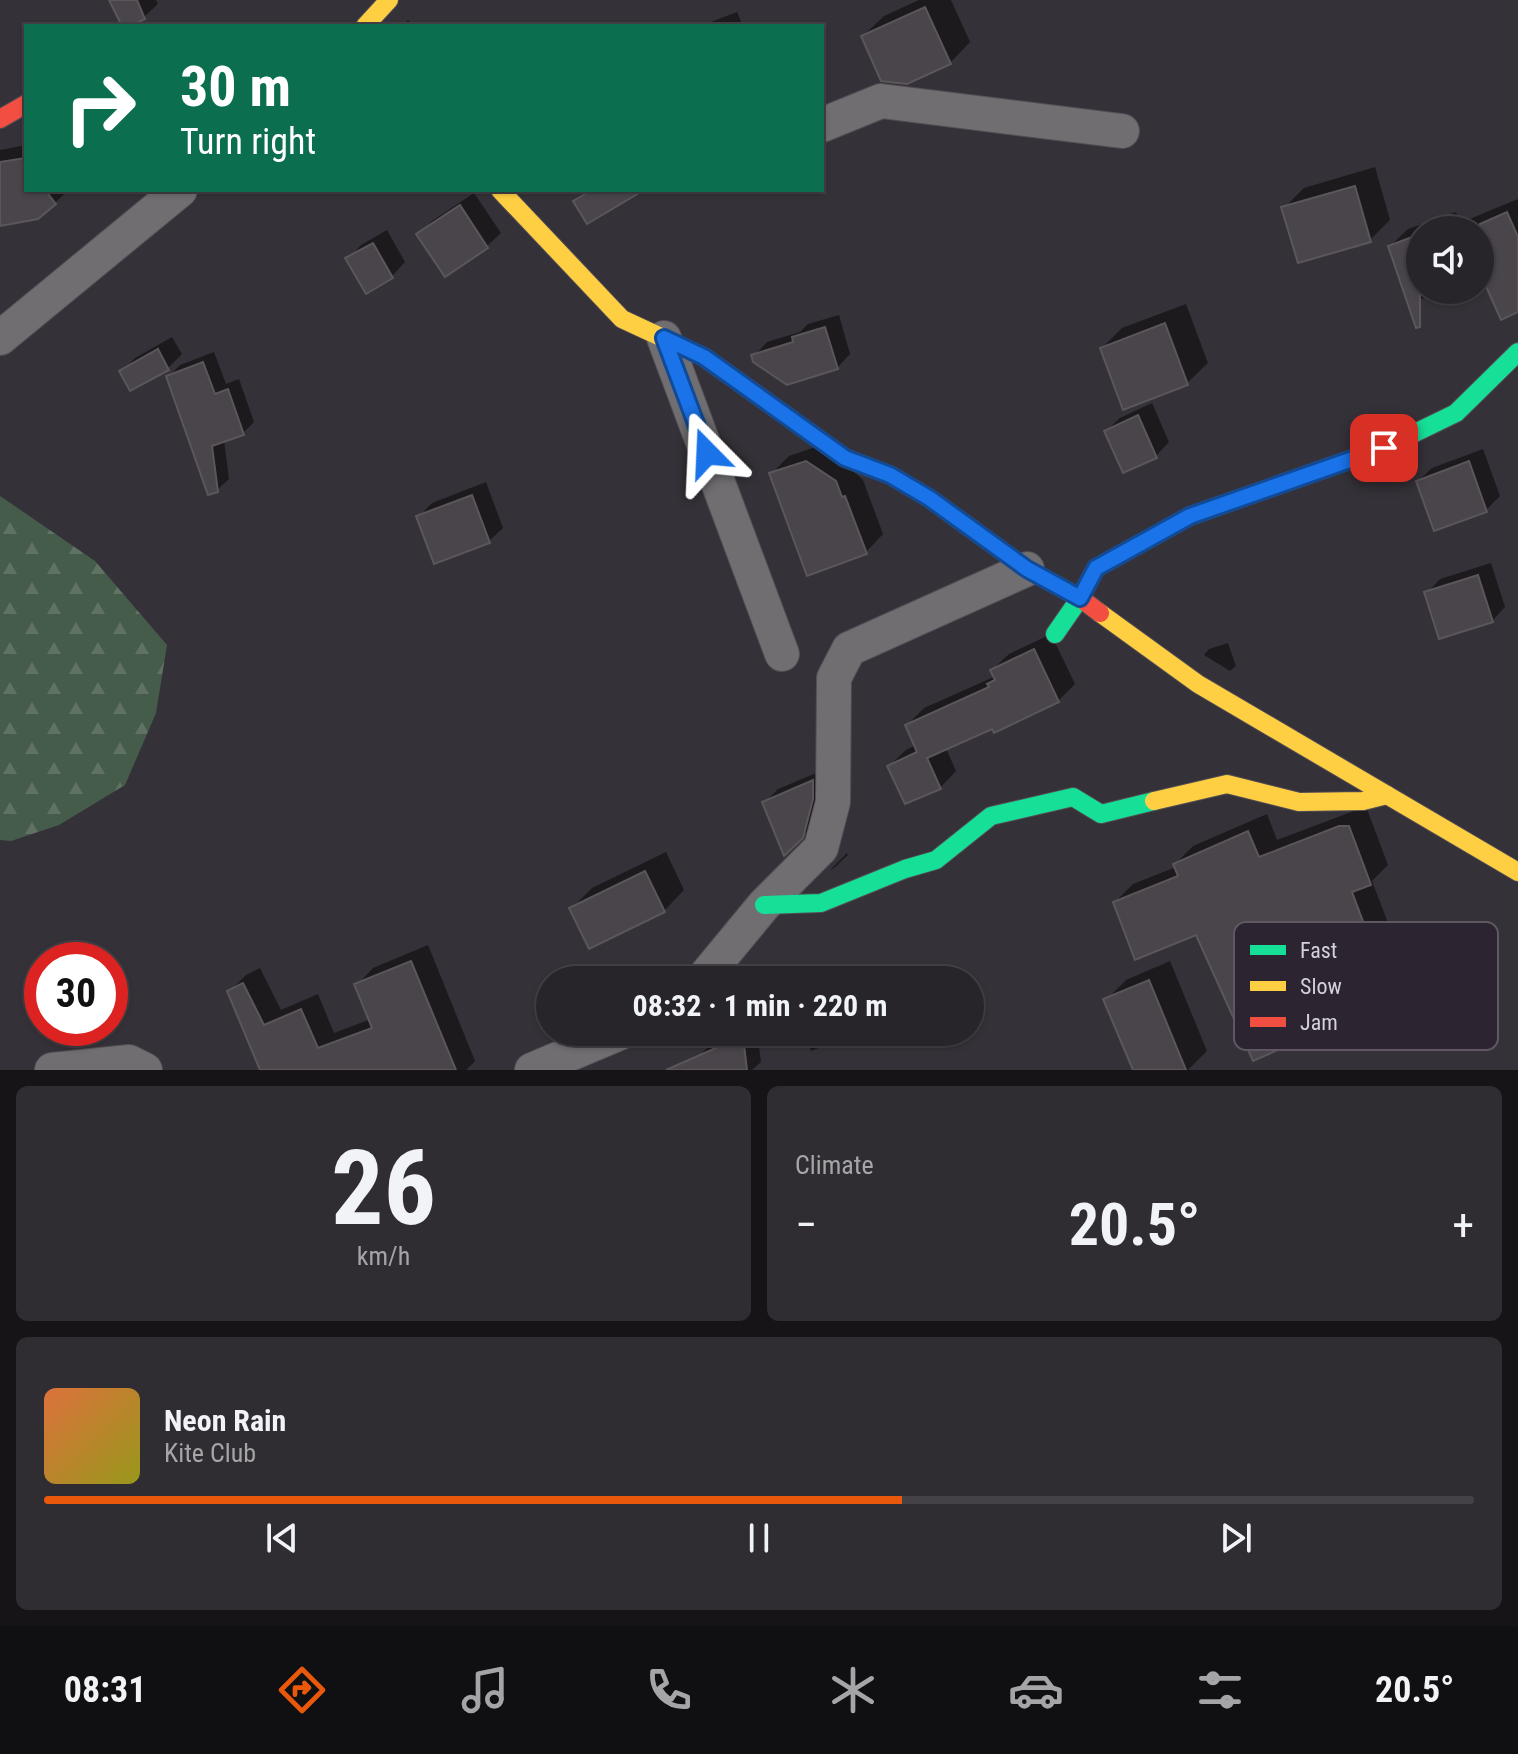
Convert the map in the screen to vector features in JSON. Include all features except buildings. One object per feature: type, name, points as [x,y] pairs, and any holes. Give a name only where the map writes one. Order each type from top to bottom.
[{"type":"street","points":[[367,24],[389,0]]},
{"type":"street","points":[[824,124],[881,101],[1122,131]]},
{"type":"street","points":[[0,119],[24,105]]},
{"type":"street","points":[[0,338],[178,192]]},
{"type":"street","points":[[502,192],[622,319],[704,357],[845,458],[890,475],[929,498],[1027,569],[1080,598],[1198,684],[1518,872]]},
{"type":"street","points":[[664,338],[782,654]]},
{"type":"street","points":[[1055,634],[1096,568],[1190,516],[1384,448],[1456,413],[1518,352]]},
{"type":"street","points":[[714,966],[764,905],[821,848],[833,802],[834,678],[849,649],[1027,569]]},
{"type":"street","points":[[764,905],[821,903],[905,869],[936,860],[991,816],[1073,797],[1101,814],[1227,784],[1299,802],[1363,801],[1387,795]]},
{"type":"street","points":[[532,1070],[589,1046]]},
{"type":"street","points":[[52,1070],[129,1062],[145,1070]]},
{"type":"green space","points":[[0,496],[95,561],[167,645],[156,713],[125,785],[59,825],[11,841],[0,840]]},
{"type":"traffic: fast","points":[[1055,634],[1096,568],[1190,516],[1384,448],[1456,413],[1518,352]]},
{"type":"traffic: fast","points":[[764,905],[821,903],[905,869],[936,860],[991,816],[1073,797],[1101,814],[1154,801]]},
{"type":"traffic: slow","points":[[367,24],[389,0]]},
{"type":"traffic: slow","points":[[502,192],[622,319],[704,357],[767,402]]},
{"type":"traffic: slow","points":[[1100,613],[1198,684],[1518,872]]},
{"type":"traffic: slow","points":[[1154,801],[1227,784],[1299,802],[1363,801],[1387,795]]},
{"type":"traffic: jam","points":[[0,119],[24,105]]},
{"type":"traffic: jam","points":[[767,402],[845,458],[890,475],[929,498],[1027,569],[1080,598],[1100,613]]},
{"type":"route","points":[[707,453],[664,338],[704,357],[845,458],[890,475],[929,498],[1027,569],[1080,598],[1096,568],[1190,516],[1384,448]]}]
